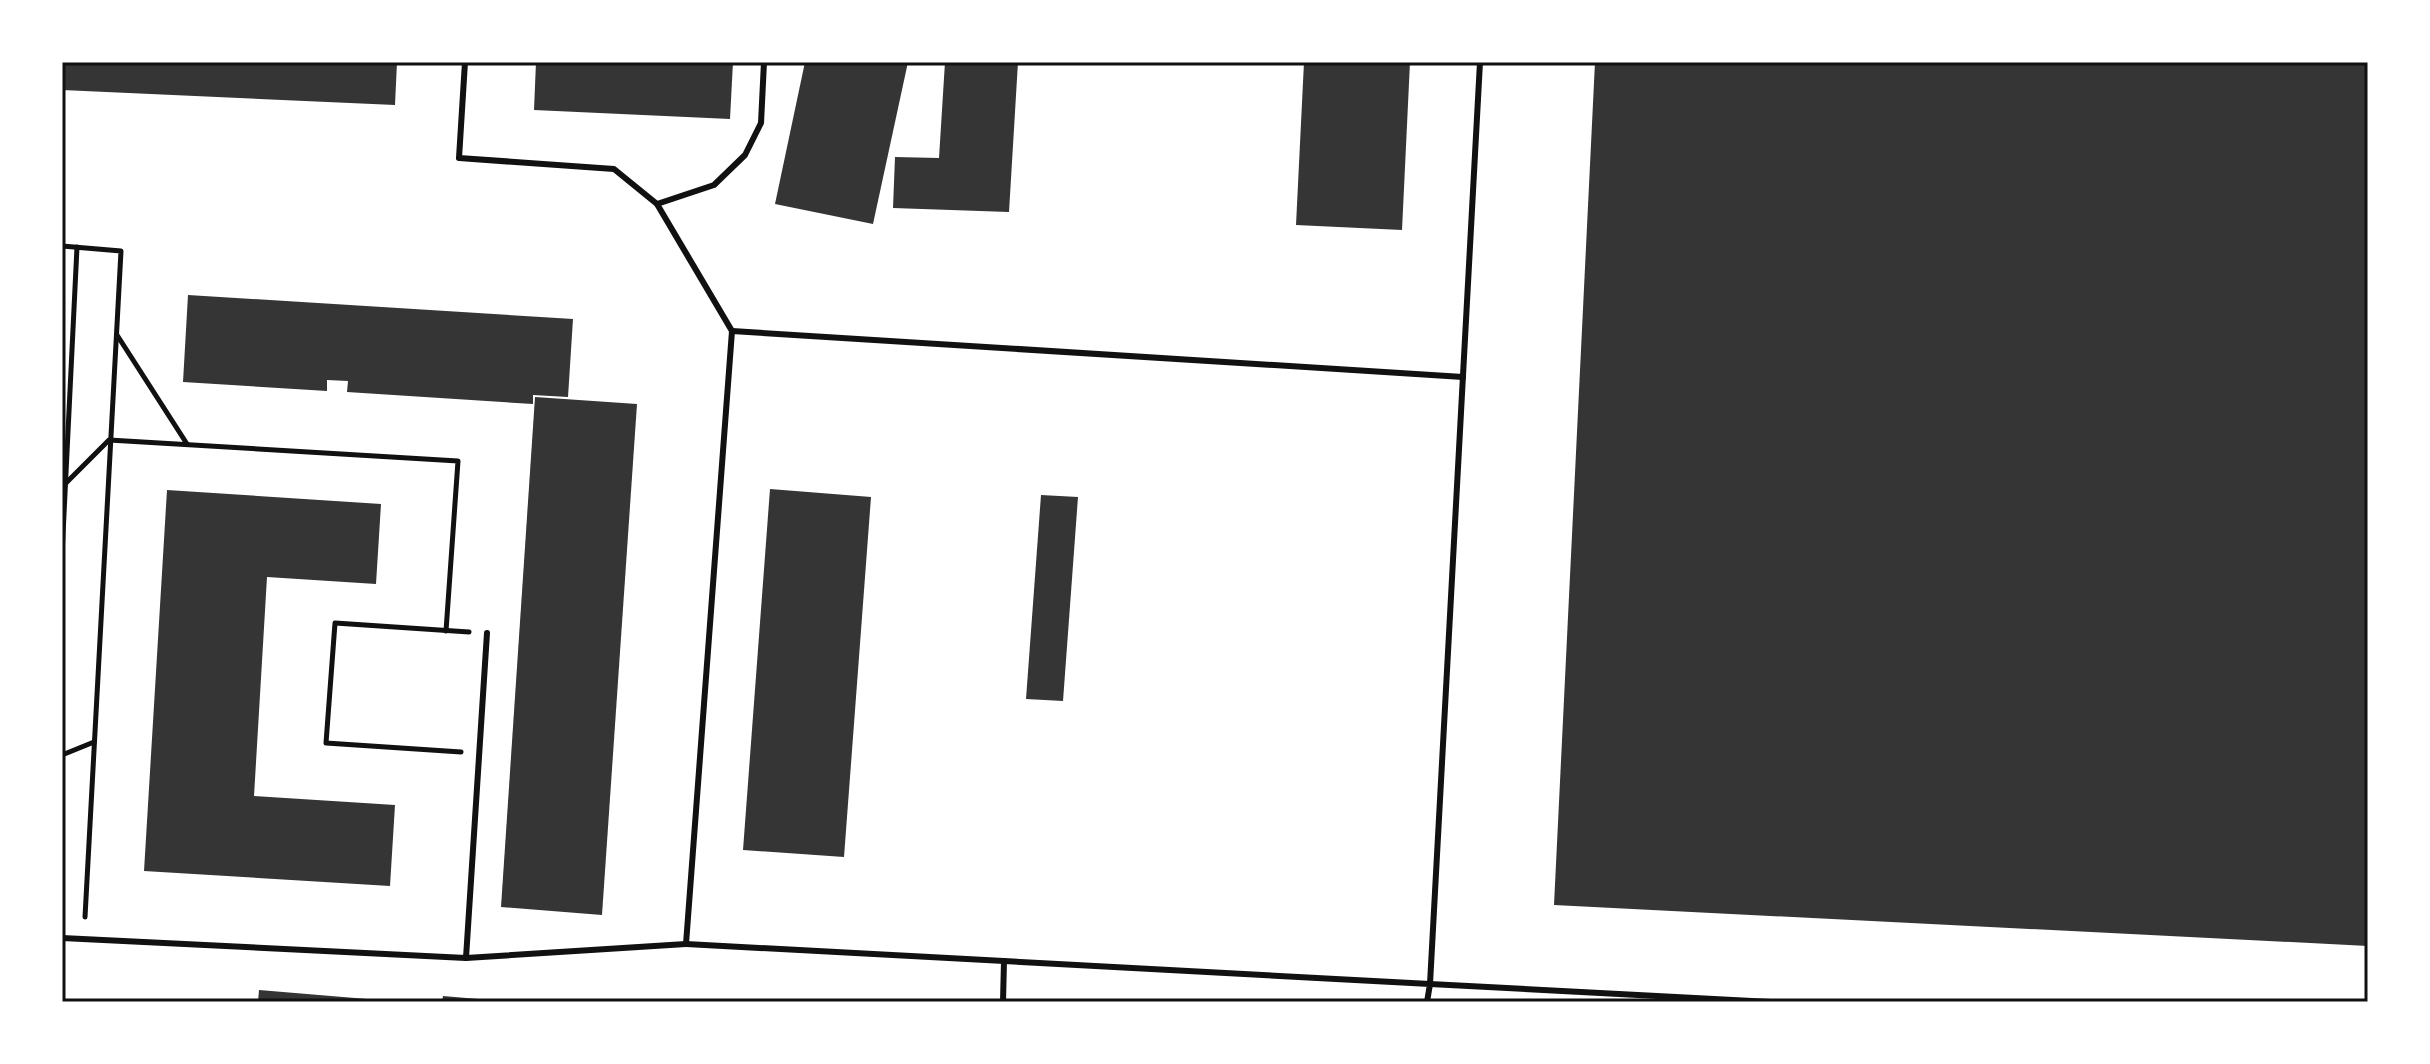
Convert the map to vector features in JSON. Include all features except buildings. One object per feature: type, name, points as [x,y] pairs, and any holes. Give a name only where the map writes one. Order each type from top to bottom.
[{"type":"lane","points":[[465,62],[459,158],[614,169],[657,204],[732,331],[686,944]]},
{"type":"lane","points":[[657,204],[714,185],[745,155],[761,123],[764,62]]},
{"type":"lane","points":[[1427,1002],[1480,62]]},
{"type":"lane","points":[[732,331],[1463,377]]},
{"type":"lane","points":[[466,958],[487,633]]},
{"type":"lane","points":[[62,938],[466,958],[686,944],[1771,1002]]},
{"type":"lane","points":[[1003,1002],[1004,961]]},
{"type":"path","points":[[62,246],[121,251],[84,939]]},
{"type":"path","points":[[62,555],[77,247]]},
{"type":"path","points":[[116,334],[188,445]]},
{"type":"path","points":[[65,484],[109,440],[458,461],[446,631]]},
{"type":"path","points":[[478,753],[326,743],[335,623],[487,633]]},
{"type":"path","points":[[62,755],[94,742]]}]
